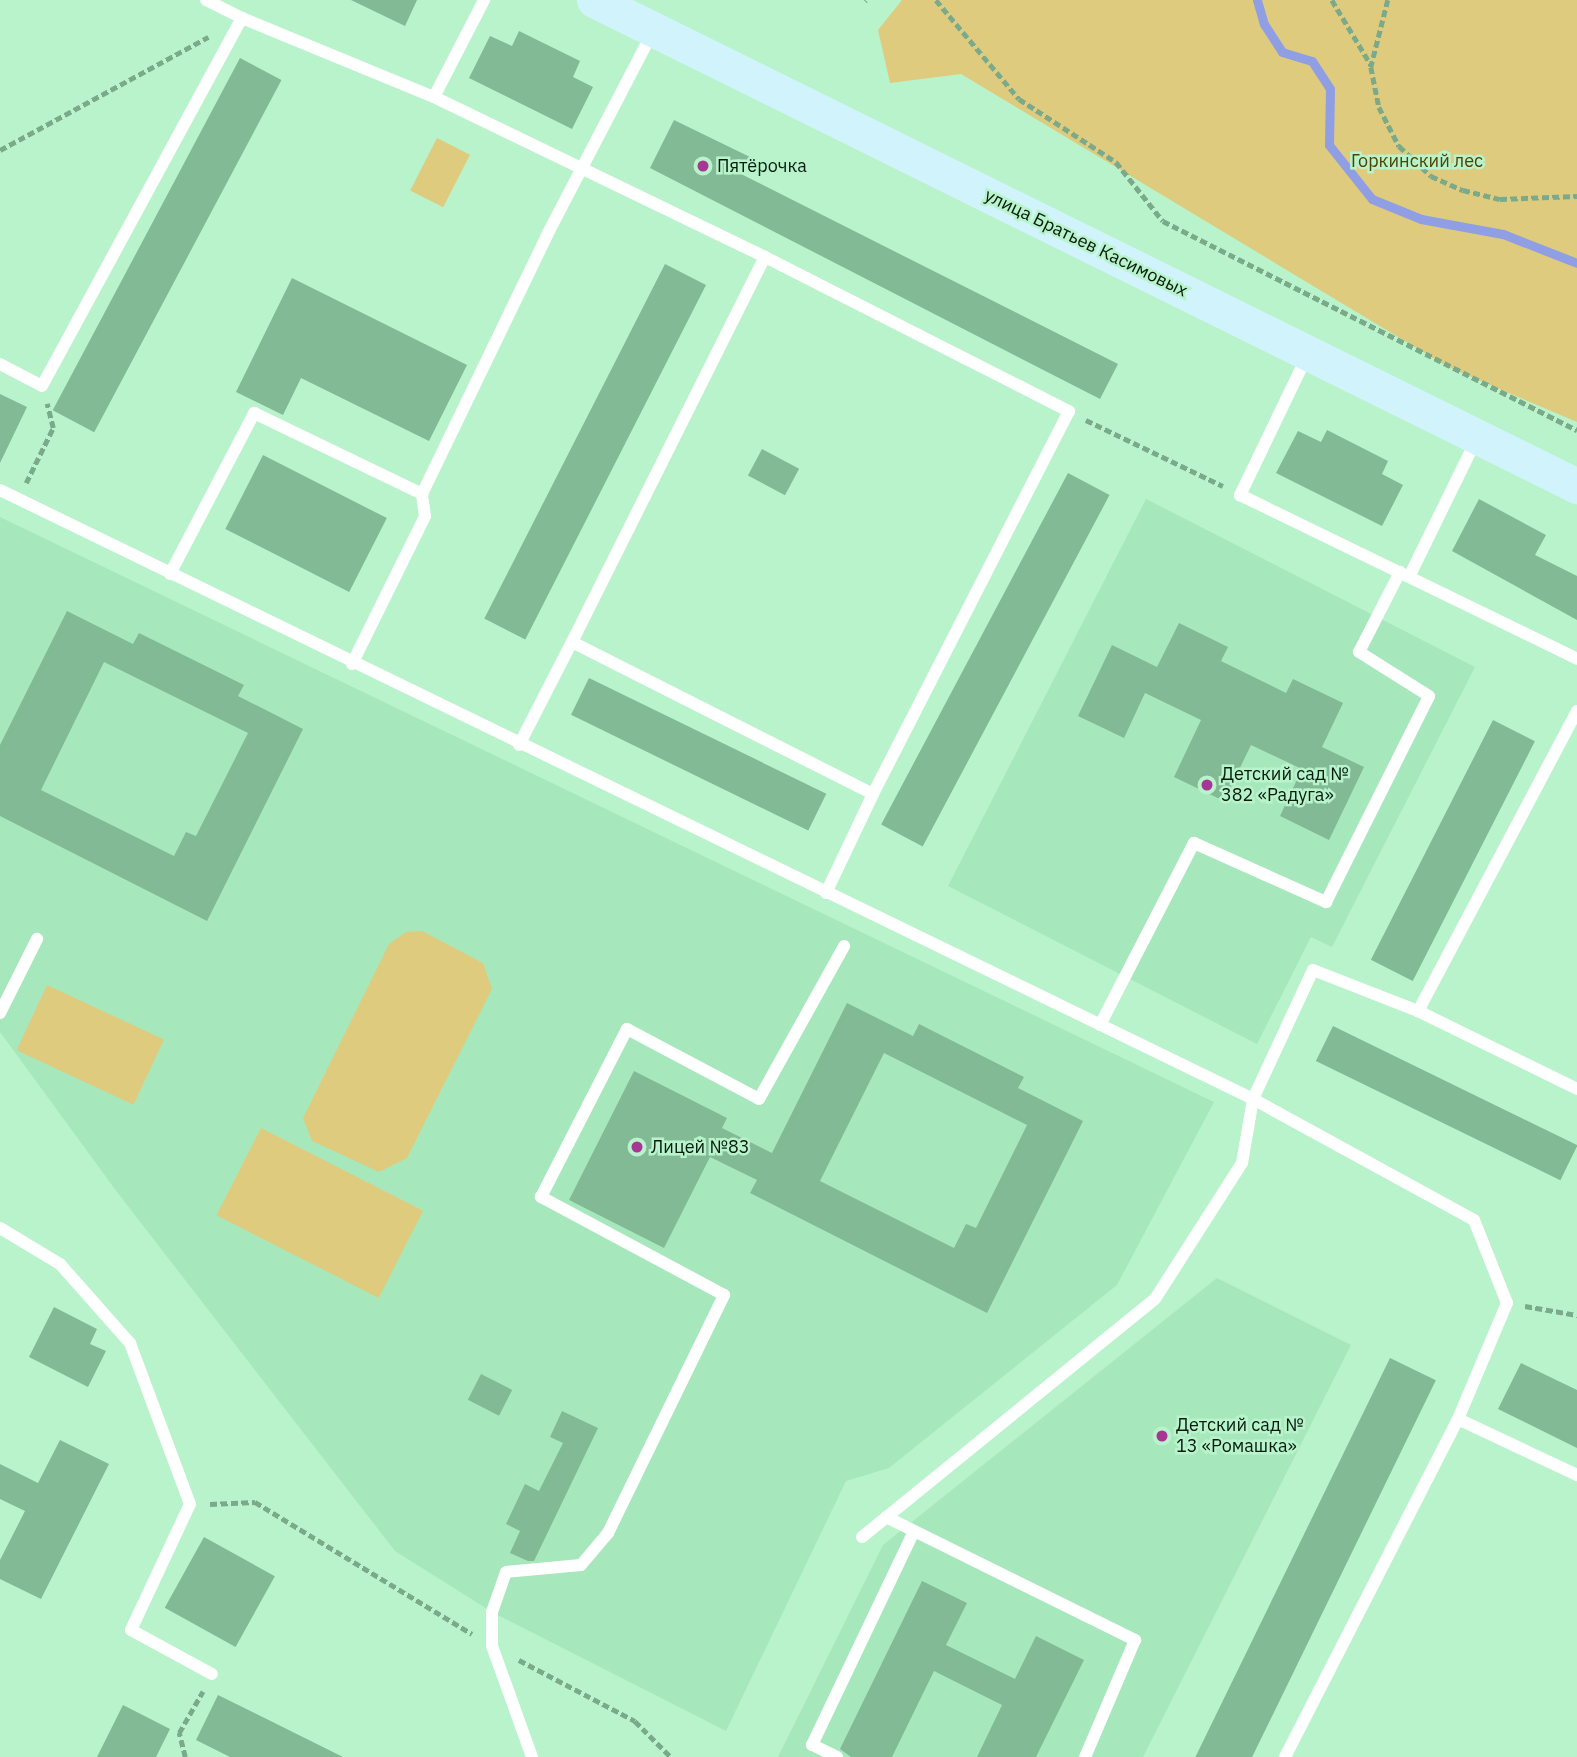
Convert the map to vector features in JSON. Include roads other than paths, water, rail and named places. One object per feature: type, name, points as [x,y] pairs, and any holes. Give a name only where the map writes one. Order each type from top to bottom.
[{"type":"street","name":"улица Братьев Касимовых","points":[[606,3],[1577,486]]},
{"type":"lane","points":[[206,0],[242,18],[434,97],[765,257],[1069,411],[873,794],[826,893]]},
{"type":"lane","points":[[434,97],[484,0]]},
{"type":"lane","points":[[0,364],[42,386],[242,18]]},
{"type":"lane","points":[[352,664],[425,516],[422,494],[654,29]]},
{"type":"lane","points":[[519,745],[765,257]]},
{"type":"lane","points":[[1308,353],[1240,495],[1577,659]]},
{"type":"lane","points":[[170,574],[254,413],[422,494]]},
{"type":"lane","points":[[1100,1025],[1194,843],[1326,902],[1429,696],[1359,652],[1478,437]]},
{"type":"lane","points":[[0,490],[352,664],[1254,1099],[1474,1220],[1507,1303],[1458,1419],[1285,1757]]},
{"type":"lane","points":[[572,642],[873,794]]},
{"type":"lane","points":[[1418,1011],[1577,712]]},
{"type":"lane","points":[[0,1013],[37,939]]},
{"type":"lane","points":[[532,1757],[492,1646],[492,1612],[506,1572],[581,1565],[608,1533],[724,1295],[541,1196],[627,1029],[759,1099],[844,946]]},
{"type":"lane","points":[[862,1536],[1155,1300],[1242,1163],[1254,1099],[1313,970],[1418,1011],[1577,1089]]},
{"type":"lane","points":[[0,1228],[60,1264],[130,1343],[190,1504],[131,1630],[212,1674]]},
{"type":"lane","points":[[1458,1419],[1577,1475]]},
{"type":"lane","points":[[886,1517],[1135,1640],[1085,1757]]},
{"type":"lane","points":[[837,1757],[812,1745],[914,1531]]},
{"type":"waterway","points":[[1257,0],[1264,24],[1282,52],[1312,61],[1330,89],[1329,145],[1372,199],[1421,219],[1503,234],[1577,263]]},
{"type":"place","name":"Пятёрочка","points":[[703,166]]},
{"type":"place","name":"Детский сад № 382 «Радуга»","points":[[1207,785]]},
{"type":"place","name":"Лицей №83","points":[[637,1147]]},
{"type":"place","name":"Детский сад № 13 «Ромашка»","points":[[1162,1436]]},
{"type":"park label","name":"Горкинский лес","points":[[1417,161]]}]
